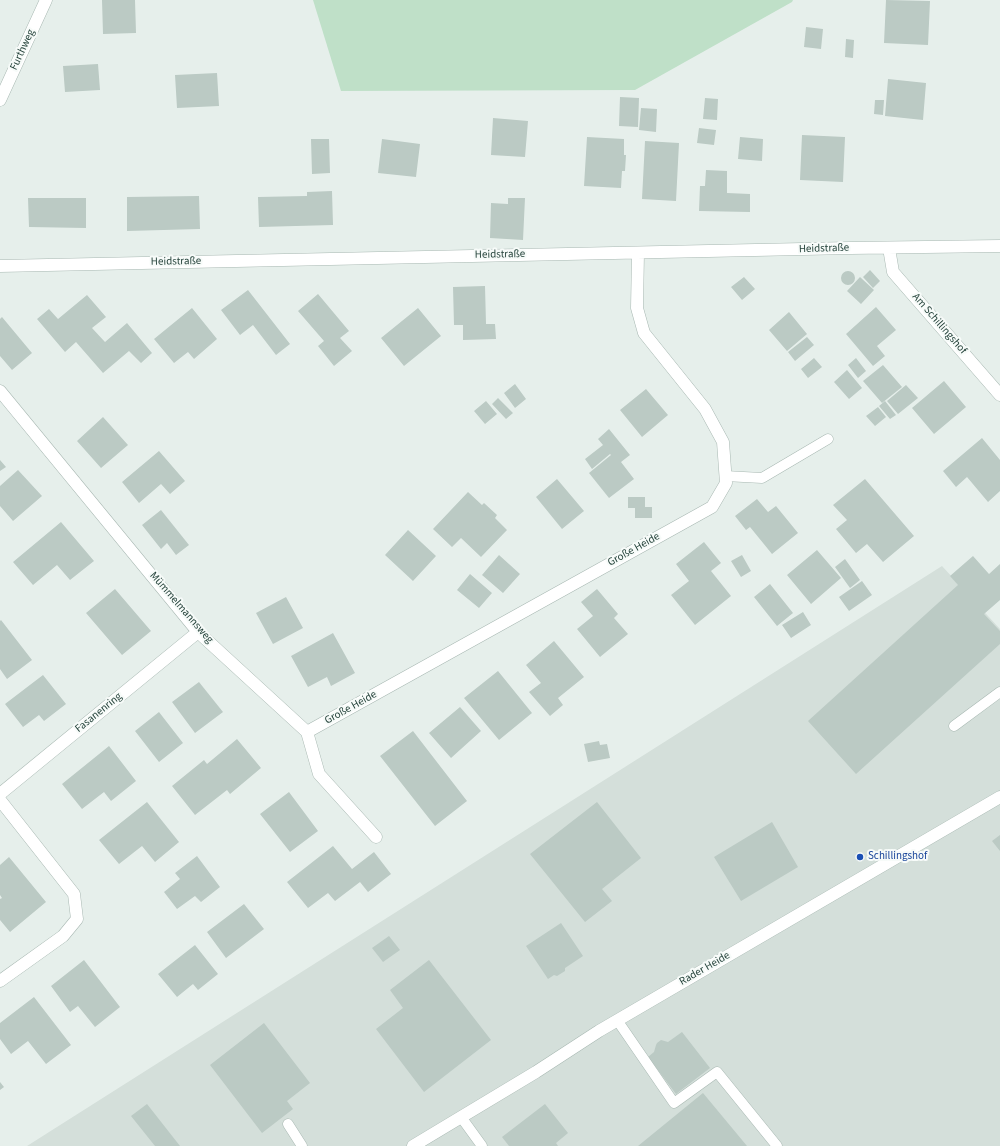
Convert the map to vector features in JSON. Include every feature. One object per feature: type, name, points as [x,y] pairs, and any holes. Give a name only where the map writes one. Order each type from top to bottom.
[{"type":"street","name":"Furthweg","points":[[0,100],[46,0]]},
{"type":"street","name":"Heidstraße","points":[[0,266],[638,252],[1000,246]]},
{"type":"street","name":"Am Schillingshof","points":[[889,248],[893,272],[1000,395]]},
{"type":"street","name":"Große Heide","points":[[307,732],[712,507],[726,483],[723,442],[704,409],[644,333],[637,308],[638,252]]},
{"type":"street","name":"Mümmelmannsweg","points":[[0,391],[198,632],[307,732]]},
{"type":"street","name":"Fasanenring","points":[[0,794],[198,632]]},
{"type":"street","points":[[307,732],[318,774],[376,837]]},
{"type":"street","name":"Rader Heide","points":[[413,1146],[536,1072],[617,1020],[1000,797]]},
{"type":"street","points":[[0,800],[74,894],[77,919],[63,936],[0,980]]},
{"type":"lane","points":[[725,476],[762,478],[828,439]]},
{"type":"lane","points":[[954,726],[1000,692]]},
{"type":"lane","points":[[617,1020],[674,1104],[717,1072],[777,1146]]},
{"type":"lane","points":[[461,1117],[482,1146]]},
{"type":"lane","points":[[288,1124],[302,1146]]},
{"type":"shaded area","points":[[942,566],[1000,629],[1000,1146],[27,1146]]},
{"type":"green space","points":[[313,0],[793,0],[792,2],[635,90],[341,91]]},
{"type":"building","points":[[102,0],[135,0],[136,33],[103,34]]},
{"type":"building","points":[[886,0],[930,1],[928,45],[884,43]]},
{"type":"building","points":[[806,27],[823,29],[821,49],[804,47]]},
{"type":"building","points":[[846,39],[854,40],[853,58],[845,57]]},
{"type":"building","points":[[98,64],[100,90],[65,92],[63,66]]},
{"type":"building","points":[[217,73],[219,106],[177,108],[175,75]]},
{"type":"building","points":[[888,79],[926,83],[923,120],[885,116]]},
{"type":"building","points":[[620,97],[639,98],[638,127],[619,126]]},
{"type":"building","points":[[705,98],[718,99],[717,120],[703,119]]},
{"type":"building","points":[[875,100],[884,100],[883,115],[874,114]]},
{"type":"building","points":[[641,108],[657,109],[656,132],[639,130]]},
{"type":"building","points":[[493,118],[528,121],[525,157],[491,155]]},
{"type":"building","points":[[699,128],[716,130],[714,145],[697,143]]},
{"type":"building","points":[[802,135],[845,137],[843,182],[800,180]]},
{"type":"building","points":[[587,137],[624,139],[624,155],[626,155],[625,171],[622,171],[621,188],[584,186]]},
{"type":"building","points":[[740,137],[763,139],[762,161],[738,159]]},
{"type":"building","points":[[311,139],[329,139],[330,173],[312,174]]},
{"type":"building","points":[[382,139],[420,144],[416,177],[378,173]]},
{"type":"building","points":[[645,141],[679,143],[676,201],[642,199]]},
{"type":"building","points":[[706,170],[727,171],[727,193],[750,194],[750,212],[699,211],[700,186],[705,186]]},
{"type":"building","points":[[332,191],[333,225],[259,227],[258,197],[307,196],[307,192]]},
{"type":"building","points":[[199,196],[200,229],[127,231],[127,197]]},
{"type":"building","points":[[28,198],[86,198],[86,228],[29,227]]},
{"type":"building","points":[[508,198],[525,198],[523,240],[490,238],[491,203],[508,204]]},
{"type":"building","points":[[870,270],[880,281],[873,288],[863,277]]},
{"type":"building","points":[[848,271],[853,273],[855,278],[853,283],[848,285],[843,283],[841,278],[843,273]]},
{"type":"building","points":[[744,277],[755,289],[742,300],[731,287]]},
{"type":"building","points":[[860,277],[874,290],[861,304],[847,291]]},
{"type":"building","points":[[485,286],[486,324],[495,324],[496,339],[463,340],[463,325],[454,325],[453,287]]},
{"type":"building","points":[[248,290],[290,344],[276,355],[253,325],[240,335],[221,310]]},
{"type":"building","points":[[318,294],[349,331],[340,338],[352,351],[334,366],[318,346],[324,341],[298,311]]},
{"type":"building","points":[[87,295],[106,317],[92,328],[105,342],[127,323],[152,353],[141,363],[129,351],[103,373],[76,342],[65,352],[37,319],[49,309],[58,319]]},
{"type":"building","points":[[876,307],[896,330],[877,346],[885,356],[873,366],[846,334]]},
{"type":"building","points":[[192,308],[217,339],[194,359],[188,352],[174,363],[154,339]]},
{"type":"building","points":[[418,308],[441,336],[404,366],[381,338]]},
{"type":"building","points":[[789,312],[807,334],[787,351],[769,330]]},
{"type":"building","points":[[2,317],[32,353],[12,370],[0,356],[0,319]]},
{"type":"building","points":[[807,337],[814,345],[795,361],[788,352]]},
{"type":"building","points":[[814,358],[822,367],[808,378],[801,369]]},
{"type":"building","points":[[856,358],[866,371],[858,378],[848,365]]},
{"type":"building","points":[[883,365],[902,387],[882,403],[863,381]]},
{"type":"building","points":[[847,370],[862,388],[849,399],[834,382]]},
{"type":"building","points":[[944,381],[966,407],[934,434],[912,408]]},
{"type":"building","points":[[515,384],[526,399],[515,408],[504,393]]},
{"type":"building","points":[[906,385],[918,398],[898,414],[887,401]]},
{"type":"building","points":[[646,389],[668,415],[642,437],[620,410]]},
{"type":"building","points":[[498,398],[513,413],[506,419],[492,404]]},
{"type":"building","points":[[486,401],[497,414],[485,424],[474,411]]},
{"type":"building","points":[[885,401],[896,415],[890,419],[879,406]]},
{"type":"building","points":[[878,407],[886,417],[875,426],[866,416]]},
{"type":"building","points":[[103,417],[128,445],[101,468],[77,441]]},
{"type":"building","points":[[609,429],[630,455],[621,462],[634,479],[609,498],[589,473],[611,455],[610,454],[592,469],[585,459],[603,445],[598,439]]},
{"type":"building","points":[[982,438],[1000,460],[1000,491],[988,502],[967,477],[956,487],[943,471]]},
{"type":"building","points":[[159,451],[185,481],[170,494],[161,484],[139,503],[122,482]]},
{"type":"building","points":[[0,460],[6,467],[0,471]]},
{"type":"building","points":[[18,470],[42,496],[13,521],[0,506],[0,486]]},
{"type":"building","points":[[557,479],[584,511],[562,529],[536,497]]},
{"type":"building","points":[[865,479],[914,536],[883,562],[867,544],[856,553],[836,529],[847,520],[833,505]]},
{"type":"building","points":[[468,492],[482,505],[484,503],[497,515],[495,518],[507,530],[481,557],[461,538],[452,547],[433,529]]},
{"type":"building","points":[[628,497],[645,497],[645,507],[652,507],[652,518],[635,518],[635,508],[628,508]]},
{"type":"building","points":[[757,499],[768,512],[776,506],[798,533],[772,554],[750,527],[746,530],[735,516]]},
{"type":"building","points":[[161,510],[189,545],[176,555],[167,543],[161,549],[142,525]]},
{"type":"building","points":[[61,522],[94,561],[70,580],[57,565],[33,585],[13,562]]},
{"type":"building","points":[[408,530],[436,556],[413,581],[385,555]]},
{"type":"building","points":[[704,542],[721,563],[711,571],[731,596],[695,625],[671,595],[689,581],[676,564]]},
{"type":"building","points":[[817,550],[841,578],[811,604],[787,575]]},
{"type":"building","points":[[499,555],[520,574],[503,593],[482,575]]},
{"type":"building","points":[[742,555],[751,571],[741,577],[731,561]]},
{"type":"building","points":[[973,556],[989,574],[1000,564],[1000,600],[984,614],[1000,631],[1000,644],[856,774],[808,721],[958,585],[950,576]]},
{"type":"building","points":[[845,559],[860,580],[850,588],[835,567]]},
{"type":"building","points":[[470,574],[492,593],[479,608],[457,590]]},
{"type":"building","points":[[862,581],[872,595],[849,611],[839,597]]},
{"type":"building","points":[[770,584],[793,613],[777,626],[754,597]]},
{"type":"building","points":[[115,589],[151,631],[122,655],[86,613]]},
{"type":"building","points":[[597,589],[618,614],[614,618],[628,634],[600,657],[577,629],[593,616],[581,602]]},
{"type":"building","points":[[286,597],[303,628],[273,644],[256,613]]},
{"type":"building","points":[[803,612],[811,625],[791,638],[782,625]]},
{"type":"building","points":[[1,620],[32,660],[7,679],[0,669]]},
{"type":"building","points":[[333,633],[355,673],[331,686],[327,677],[308,687],[291,656]]},
{"type":"building","points":[[554,641],[584,677],[558,698],[563,705],[550,716],[529,692],[541,683],[526,665]]},
{"type":"building","points":[[498,671],[532,713],[499,740],[464,698]]},
{"type":"building","points":[[43,675],[66,704],[44,721],[39,715],[23,727],[5,704]]},
{"type":"building","points":[[199,682],[223,712],[195,733],[172,702]]},
{"type":"building","points":[[460,707],[481,731],[451,758],[429,733]]},
{"type":"building","points":[[159,712],[183,743],[159,762],[135,731]]},
{"type":"building","points":[[413,731],[467,801],[435,826],[380,756]]},
{"type":"building","points":[[237,739],[261,768],[230,794],[227,790],[195,815],[172,786],[204,760],[207,764]]},
{"type":"building","points":[[599,741],[600,745],[607,744],[610,758],[588,762],[584,744]]},
{"type":"building","points":[[109,746],[136,781],[111,801],[104,792],[82,809],[62,784]]},
{"type":"building","points":[[289,792],[318,831],[290,852],[260,814]]},
{"type":"building","points":[[147,802],[179,842],[155,862],[142,846],[119,864],[99,840]]},
{"type":"building","points":[[597,802],[641,858],[602,889],[612,901],[585,922],[530,854]]},
{"type":"building","points":[[772,822],[798,867],[741,901],[714,857]]},
{"type":"building","points":[[1000,835],[1000,851],[992,841]]},
{"type":"building","points":[[333,846],[352,869],[374,852],[391,874],[368,892],[360,882],[335,901],[328,893],[308,908],[287,882]]},
{"type":"building","points":[[197,856],[220,887],[201,902],[195,896],[177,909],[164,892],[180,879],[175,873]]},
{"type":"building","points":[[9,857],[46,902],[10,932],[0,920],[0,899],[2,898],[0,895],[0,865]]},
{"type":"building","points":[[244,904],[264,929],[226,958],[207,932]]},
{"type":"building","points":[[561,923],[583,956],[565,968],[565,971],[548,979],[526,946]]},
{"type":"building","points":[[389,936],[400,950],[383,962],[372,948]]},
{"type":"building","points":[[195,945],[218,974],[198,990],[193,984],[177,997],[158,974]]},
{"type":"building","points":[[84,960],[120,1007],[95,1027],[78,1006],[70,1012],[51,986]]},
{"type":"building","points":[[429,960],[491,1040],[424,1092],[376,1029],[403,1008],[390,990]]},
{"type":"building","points":[[34,997],[71,1045],[46,1064],[28,1041],[11,1054],[0,1039],[0,1023]]},
{"type":"building","points":[[264,1023],[310,1083],[287,1101],[293,1109],[262,1133],[210,1065]]},
{"type":"building","points":[[682,1032],[710,1068],[676,1094],[648,1057],[654,1052],[657,1043],[661,1040],[668,1042]]},
{"type":"building","points":[[0,1082],[4,1087],[0,1090]]},
{"type":"building","points":[[703,1093],[747,1146],[638,1146]]},
{"type":"building","points":[[147,1104],[180,1146],[155,1146],[131,1116]]},
{"type":"building","points":[[545,1104],[568,1133],[556,1143],[558,1146],[509,1146],[502,1137]]},
{"type":"place","name":"Schillingshof","points":[[860,857]]}]
